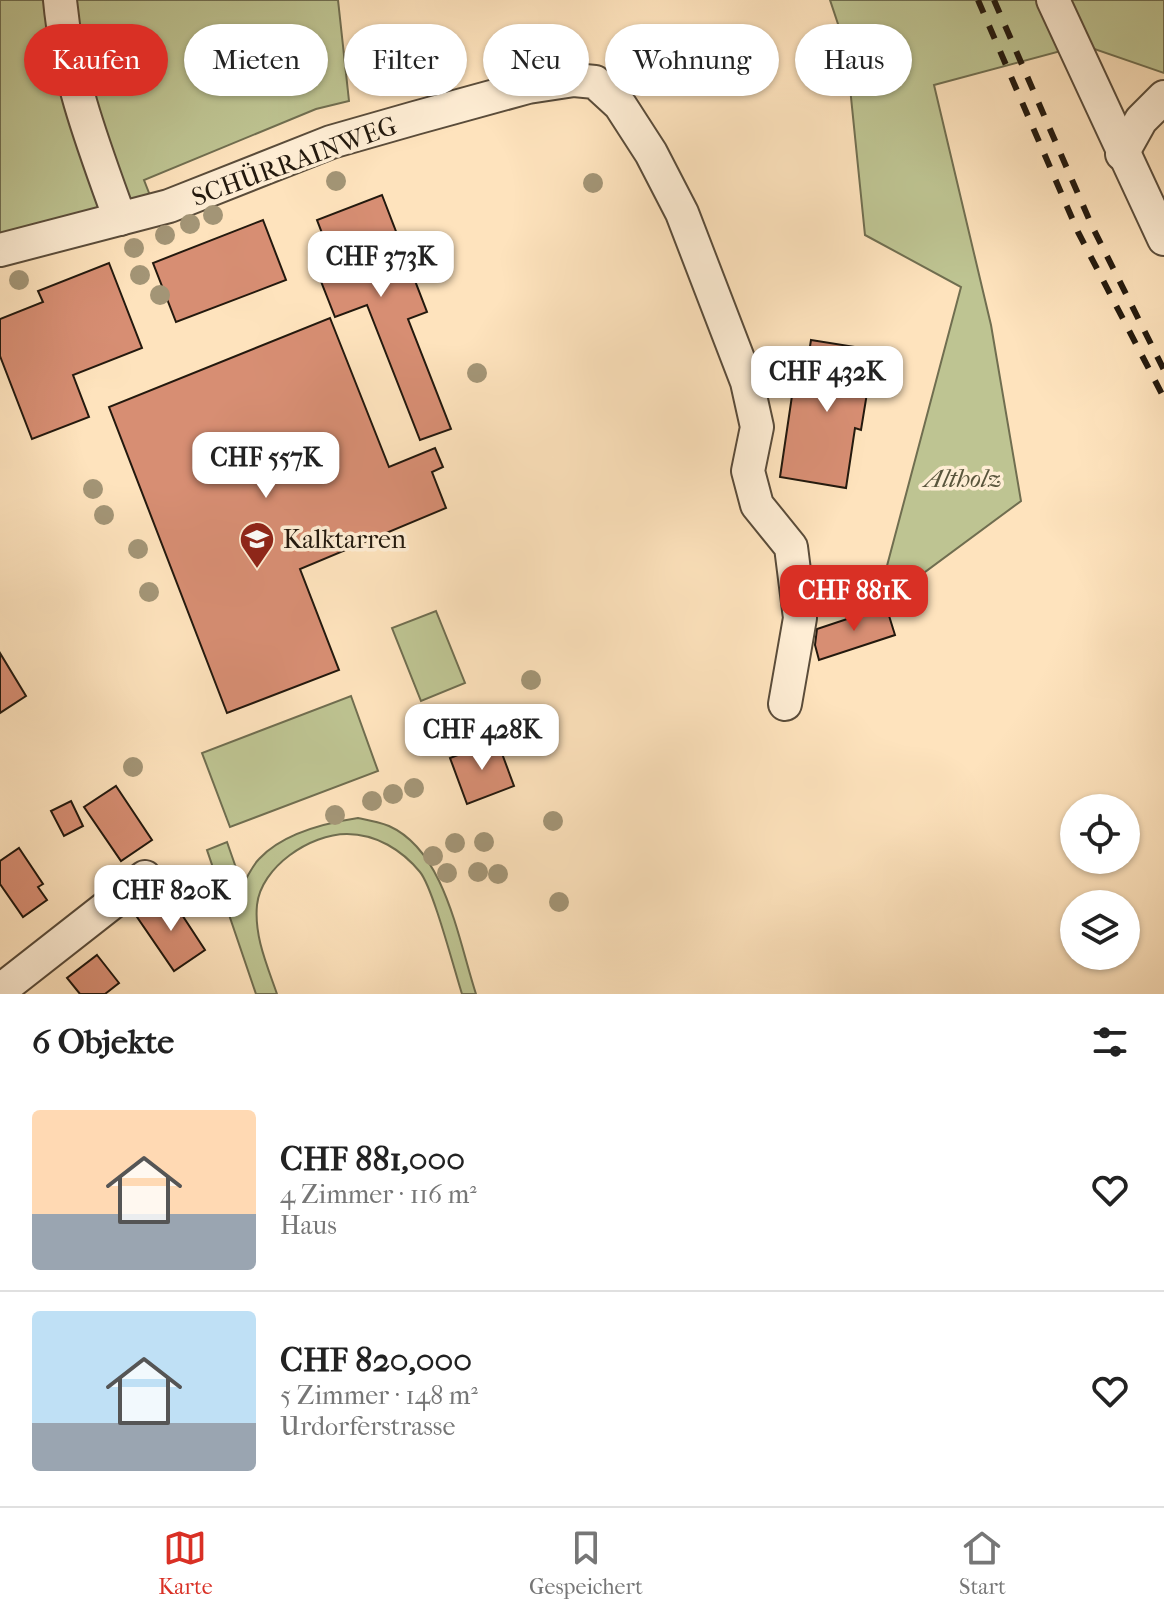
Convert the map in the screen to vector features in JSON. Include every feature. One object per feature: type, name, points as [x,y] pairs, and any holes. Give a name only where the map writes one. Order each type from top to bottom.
[{"type":"street","points":[[60,0],[63,37],[78,101],[120,219]]},
{"type":"street","points":[[1053,0],[1164,239]]},
{"type":"street","name":"SCHÜRRAINWEG","points":[[0,250],[169,206],[331,142],[415,118],[528,87],[574,80],[595,82],[620,105],[651,153],[682,213],[747,382],[757,427],[748,471],[757,505],[791,547],[800,618],[785,704]]},
{"type":"street","points":[[1122,154],[1141,120],[1164,97]]},
{"type":"street","points":[[11,981],[145,877]]},
{"type":"green space","points":[[0,0],[338,0],[344,55],[344,96],[348,96],[349,101],[316,109],[144,180],[151,198],[0,240]]},
{"type":"green space","name":"Altholz","points":[[830,0],[1164,0],[1164,73],[1083,45],[934,85],[991,325],[1021,501],[906,586],[879,596],[961,287],[865,235],[851,96],[912,96],[912,24],[838,24]]},
{"type":"green space","points":[[436,611],[465,683],[421,701],[392,628]]},
{"type":"green space","points":[[351,696],[378,771],[230,827],[202,753]]},
{"type":"green space","points":[[358,818],[389,826],[408,838],[424,855],[447,899],[476,994],[462,994],[437,911],[420,872],[388,845],[368,837],[347,834],[333,835],[303,846],[277,866],[260,891],[257,928],[277,994],[256,994],[207,850],[227,842],[242,885],[257,862],[280,842],[319,826]]},
{"type":"building","points":[[382,195],[427,312],[408,319],[451,429],[420,440],[367,305],[335,317],[313,261],[330,254],[317,220]]},
{"type":"building","points":[[263,220],[286,280],[176,322],[153,263]]},
{"type":"building","points":[[109,263],[142,348],[73,375],[89,417],[32,439],[0,356],[0,319],[43,302],[38,291]]},
{"type":"building","points":[[330,318],[389,467],[435,448],[443,467],[432,472],[446,508],[300,569],[339,670],[227,713],[109,407]]},
{"type":"building","points":[[811,340],[874,350],[861,430],[855,428],[846,488],[780,477],[793,389],[803,391]]},
{"type":"building","points":[[886,606],[895,635],[819,660],[815,645],[817,629]]},
{"type":"building","points":[[0,653],[26,696],[0,713]]},
{"type":"building","points":[[497,740],[514,786],[467,804],[450,758]]},
{"type":"building","points":[[116,786],[152,840],[121,861],[84,807]]},
{"type":"building","points":[[71,801],[83,826],[64,836],[51,811]]},
{"type":"building","points":[[19,848],[43,884],[38,887],[47,900],[23,917],[0,884],[0,861]]},
{"type":"building","points":[[169,895],[205,950],[174,971],[137,917]]},
{"type":"building","points":[[97,955],[119,983],[105,994],[80,994],[67,978]]},
{"type":"railway","points":[[978,0],[1078,232],[1164,398]]},
{"type":"railway","points":[[994,0],[1092,226],[1164,370]]},
{"type":"place","name":"Kalktarren","points":[[257,570]]}]
